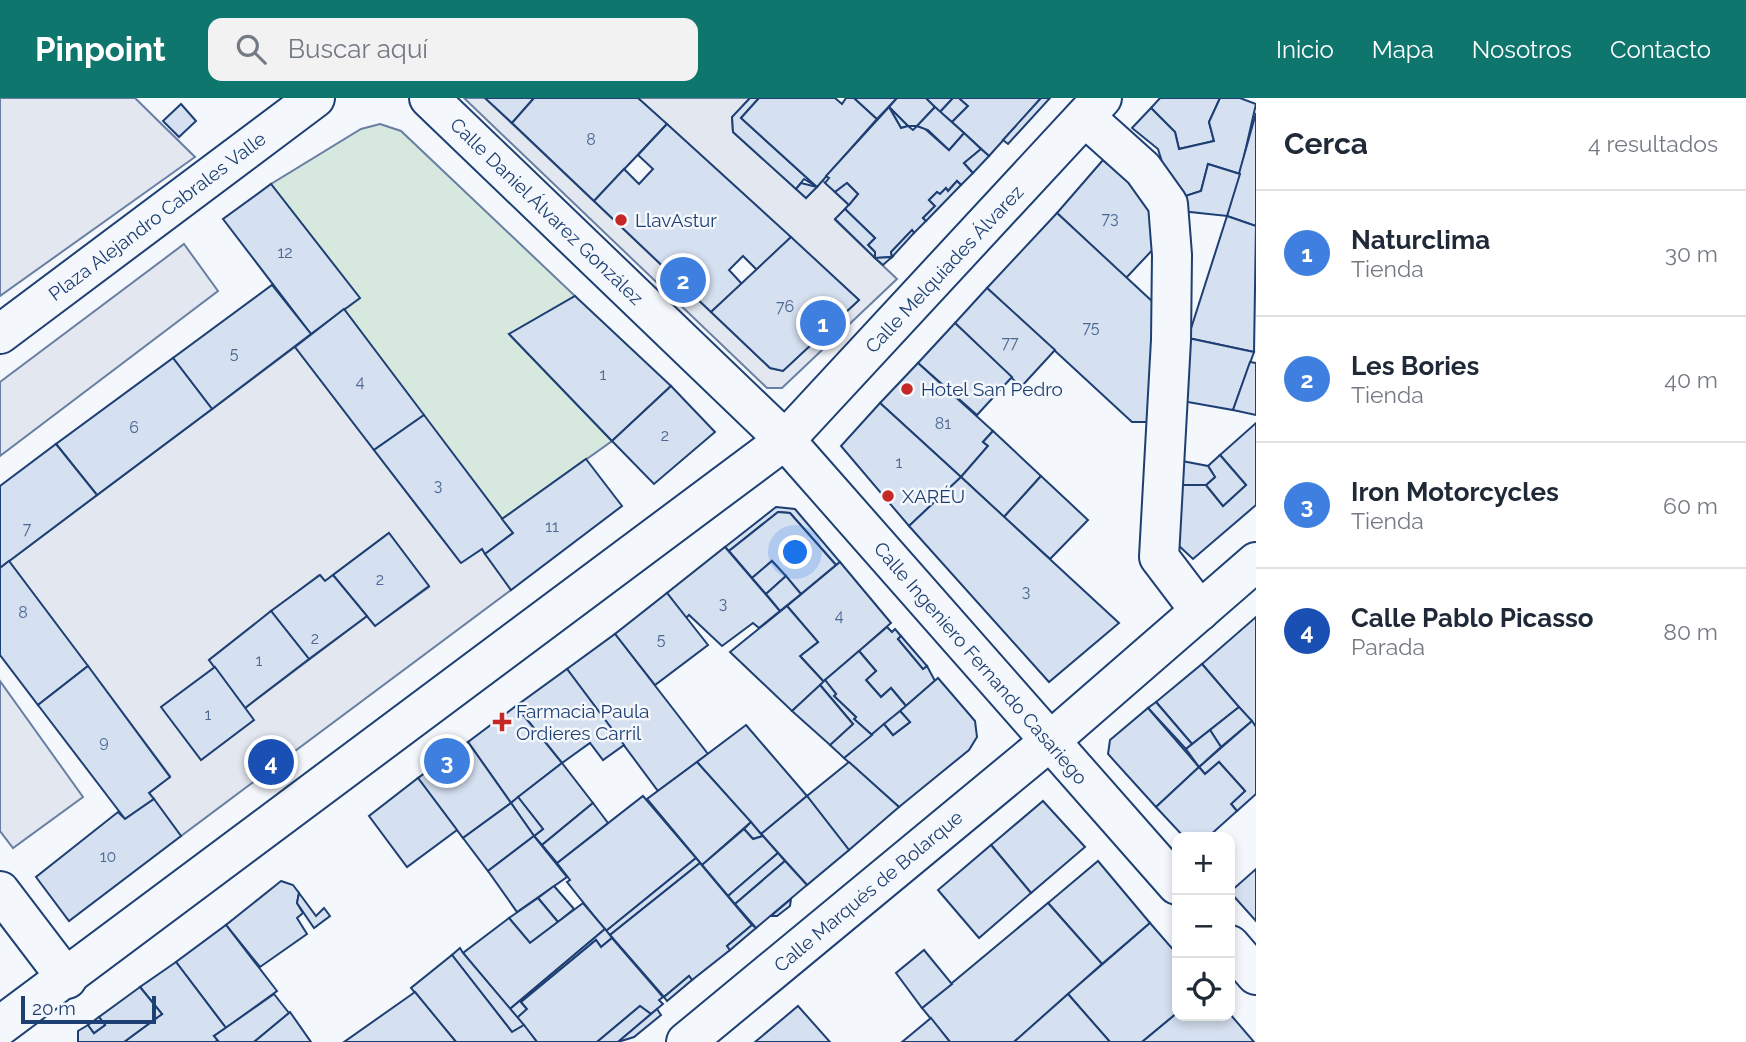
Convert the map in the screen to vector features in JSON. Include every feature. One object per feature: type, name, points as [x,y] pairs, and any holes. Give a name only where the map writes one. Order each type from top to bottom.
[{"type":"street","name":"Plaza Alejandro Cabrales Valle","points":[[0,334],[315,98]]},
{"type":"street","name":"Calle Daniel Álvarez González","points":[[429,98],[785,440]]},
{"type":"street","name":"Calle Melquiades Álvarez","points":[[12,1029],[66,979],[785,440],[1093,107]]},
{"type":"street","points":[[1093,107],[1168,204],[1172,256],[1171,328],[1159,557],[1200,611]]},
{"type":"street","name":"Calle Ingeniero Fernando Casariego","points":[[785,440],[1172,879]]},
{"type":"street","name":"Calle Marqués de Bolarque","points":[[685,1042],[1050,741],[1256,562]]},
{"type":"street","points":[[0,891],[66,979]]},
{"type":"street","points":[[1235,951],[1256,975]]},
{"type":"shaded area","points":[[0,98],[135,98],[195,157],[0,296]]},
{"type":"shaded area","points":[[464,98],[485,98],[770,368],[783,371],[859,300],[638,98],[750,98],[732,117],[733,132],[806,198],[822,180],[849,205],[835,220],[897,279],[782,388],[767,388]]},
{"type":"shaded area","points":[[380,124],[401,131],[575,296],[509,334],[612,441],[501,520],[344,309],[359,298],[271,184],[361,129]]},
{"type":"shaded area","points":[[184,244],[218,291],[0,456],[0,382]]},
{"type":"shaded area","points":[[295,347],[460,562],[482,549],[511,590],[181,836],[149,793],[170,776],[9,561]],"holes":[[[389,533],[429,587],[375,626],[367,616],[245,708],[209,660],[319,575],[325,581]]]},
{"type":"shaded area","points":[[0,681],[83,797],[13,848],[0,831]]},
{"type":"building","points":[[485,98],[534,98],[512,123]]},
{"type":"building","points":[[534,98],[638,98],[667,124],[594,201],[512,123]]},
{"type":"building","points":[[750,98],[759,98],[741,118],[817,187],[804,179],[796,189],[733,132],[732,117]]},
{"type":"building","points":[[759,98],[835,98],[842,104],[846,98],[854,98],[877,119],[817,187],[741,118]]},
{"type":"building","points":[[854,98],[897,98],[877,119]]},
{"type":"building","points":[[897,98],[926,98],[935,107],[917,126],[908,126],[889,107]]},
{"type":"building","points":[[926,98],[953,98],[940,112]]},
{"type":"building","points":[[953,98],[959,98],[968,106],[952,122],[940,112]]},
{"type":"building","points":[[959,98],[1041,98],[989,156],[952,122],[968,106]]},
{"type":"building","points":[[1041,98],[1050,98],[1008,144],[1003,140]]},
{"type":"building","points":[[1160,98],[1220,98],[1209,122],[1214,141],[1179,149],[1175,132],[1151,108]]},
{"type":"building","points":[[1220,98],[1240,98],[1256,104],[1240,174],[1208,164],[1201,191],[1174,200],[1158,149],[1132,128],[1151,108],[1175,132],[1179,149],[1214,141],[1209,122]]},
{"type":"building","points":[[181,104],[196,121],[179,137],[163,121]]},
{"type":"building","points":[[889,107],[908,126],[901,128]]},
{"type":"building","points":[[889,107],[901,128],[924,128],[949,150],[964,133],[981,149],[964,163],[973,173],[961,185],[957,181],[948,191],[946,188],[940,194],[937,192],[929,200],[935,206],[923,218],[926,221],[914,233],[912,230],[891,252],[892,257],[875,258],[875,252],[868,245],[875,238],[845,209],[858,194],[847,183],[835,192],[825,183],[829,178],[826,176]]},
{"type":"building","points":[[935,107],[964,133],[949,150],[928,130],[917,126]]},
{"type":"building","points":[[1256,113],[1256,226],[1227,216]]},
{"type":"building","points":[[667,124],[791,237],[757,270],[743,256],[729,270],[742,284],[711,312],[594,201],[624,169],[639,184],[653,169],[638,155]]},
{"type":"building","points":[[981,149],[989,156],[973,173],[964,163]]},
{"type":"building","points":[[1103,160],[1151,201],[1158,244],[1126,278],[1057,213]]},
{"type":"building","points":[[1208,164],[1240,174],[1227,216],[1181,211],[1179,198],[1201,191]]},
{"type":"building","points":[[957,181],[961,185],[926,221],[923,218],[935,206],[929,200],[937,192],[940,194],[946,188],[948,191]]},
{"type":"building","points":[[801,183],[817,187],[806,198],[796,189]]},
{"type":"building","points":[[847,183],[858,194],[849,205],[835,192]]},
{"type":"building","points":[[271,184],[360,298],[311,334],[223,219]]},
{"type":"building","points":[[845,209],[875,238],[868,245],[875,252],[875,258],[835,219]]},
{"type":"building","points":[[1057,213],[1154,303],[1153,422],[1132,422],[987,288]]},
{"type":"building","points":[[1227,216],[1256,226],[1254,352],[1188,338]]},
{"type":"building","points":[[912,230],[914,233],[892,257],[891,252]]},
{"type":"building","points":[[791,237],[859,300],[783,371],[770,368],[711,312]]},
{"type":"building","points":[[892,257],[883,265],[875,258]]},
{"type":"building","points":[[272,285],[311,334],[212,409],[173,358]]},
{"type":"building","points":[[987,288],[1055,350],[1021,387],[955,323]]},
{"type":"building","points":[[575,296],[671,386],[612,441],[509,334]]},
{"type":"building","points":[[344,309],[424,415],[374,450],[295,347]]},
{"type":"building","points":[[955,323],[1012,377],[977,415],[918,363]]},
{"type":"building","points":[[1188,338],[1254,352],[1233,410],[1182,401]]},
{"type":"building","points":[[173,358],[212,409],[97,495],[56,444]]},
{"type":"building","points":[[1250,362],[1256,363],[1256,415],[1233,410]]},
{"type":"building","points":[[918,363],[993,431],[983,442],[988,446],[961,477],[880,403]]},
{"type":"building","points":[[671,386],[715,432],[654,484],[612,441]]},
{"type":"building","points":[[880,403],[961,477],[909,526],[841,446]]},
{"type":"building","points":[[424,415],[513,533],[485,554],[482,549],[461,563],[374,450]]},
{"type":"building","points":[[1256,423],[1256,505],[1193,559],[1177,544],[1180,485],[1206,485],[1223,506],[1246,485],[1220,455]]},
{"type":"building","points":[[993,431],[1041,476],[1004,517],[961,477],[988,446],[983,442]]},
{"type":"building","points":[[56,444],[97,495],[0,568],[0,486]]},
{"type":"building","points":[[1220,455],[1246,485],[1223,506],[1206,485],[1215,477],[1208,466]]},
{"type":"building","points":[[586,459],[622,506],[511,590],[485,554],[513,533],[502,519]]},
{"type":"building","points":[[1182,461],[1208,466],[1215,477],[1206,485],[1180,485]]},
{"type":"building","points":[[1041,476],[1088,520],[1050,559],[1004,517]]},
{"type":"building","points":[[961,477],[1119,623],[1049,682],[909,526]]},
{"type":"building","points":[[776,507],[795,509],[840,562],[836,565],[790,513],[778,512],[729,551],[725,547]]},
{"type":"building","points":[[778,512],[790,513],[836,565],[801,594],[772,561],[752,578],[729,551]]},
{"type":"building","points":[[389,533],[429,586],[375,626],[333,575]]},
{"type":"building","points":[[725,547],[780,611],[759,628],[753,623],[722,646],[689,615],[686,618],[667,593]]},
{"type":"building","points":[[9,561],[88,666],[38,705],[0,655],[0,568]]},
{"type":"building","points":[[772,561],[786,576],[766,594],[752,578]]},
{"type":"building","points":[[840,562],[891,623],[824,682],[800,656],[818,642],[787,606]]},
{"type":"building","points":[[320,575],[325,581],[333,575],[367,616],[309,659],[271,611]]},
{"type":"building","points":[[786,576],[801,594],[780,611],[766,594]]},
{"type":"building","points":[[667,593],[708,645],[655,685],[615,634]]},
{"type":"building","points":[[787,606],[818,642],[800,656],[824,682],[792,711],[730,652]]},
{"type":"building","points":[[271,611],[309,659],[245,708],[209,660]]},
{"type":"building","points":[[1256,617],[1256,727],[1202,664]]},
{"type":"building","points":[[887,627],[892,632],[895,629],[901,636],[898,639],[923,669],[927,666],[935,681],[906,706],[891,688],[881,697],[866,680],[876,671],[859,651]]},
{"type":"building","points":[[615,634],[708,754],[658,791],[567,669]]},
{"type":"building","points":[[901,636],[927,666],[923,669],[898,639]]},
{"type":"building","points":[[859,651],[876,671],[866,680],[881,697],[891,688],[906,706],[872,735],[834,696],[836,694],[825,680]]},
{"type":"building","points":[[1202,664],[1239,707],[1192,744],[1156,702]]},
{"type":"building","points":[[88,666],[170,777],[149,793],[154,799],[125,819],[38,705]]},
{"type":"building","points":[[215,667],[254,720],[201,760],[161,707]]},
{"type":"building","points":[[567,669],[624,745],[603,760],[590,743],[562,763],[516,706]]},
{"type":"building","points":[[938,678],[975,721],[977,737],[969,750],[899,807],[844,758],[884,724],[893,735],[910,722],[900,711]]},
{"type":"building","points":[[825,680],[836,694],[834,696],[872,735],[844,758],[830,745],[853,724],[820,685]]},
{"type":"building","points":[[820,685],[853,724],[830,745],[792,711]]},
{"type":"building","points":[[1156,702],[1192,744],[1186,749],[1148,708]]},
{"type":"building","points":[[516,706],[562,763],[511,803],[468,742]]},
{"type":"building","points":[[1239,707],[1252,721],[1221,747],[1210,730]]},
{"type":"building","points":[[1148,708],[1199,767],[1156,807],[1108,754],[1110,740]]},
{"type":"building","points":[[900,711],[910,722],[893,735],[884,724]]},
{"type":"building","points":[[1252,721],[1256,727],[1256,794],[1237,811],[1231,804],[1245,791],[1219,762],[1205,774],[1199,767]]},
{"type":"building","points":[[746,725],[807,796],[761,834],[697,762]]},
{"type":"building","points":[[1210,730],[1221,747],[1199,767],[1186,749]]},
{"type":"building","points":[[468,742],[511,803],[463,838],[418,778]]},
{"type":"building","points":[[697,762],[751,822],[702,865],[647,799]]},
{"type":"building","points":[[849,762],[899,807],[849,850],[807,796]]},
{"type":"building","points":[[1219,762],[1245,791],[1231,804],[1237,811],[1214,832],[1179,832],[1156,807],[1199,767],[1205,774]]},
{"type":"building","points":[[562,763],[593,803],[542,845],[534,836],[543,829],[518,797]]},
{"type":"building","points":[[418,778],[457,830],[407,867],[369,816]]},
{"type":"building","points":[[643,796],[696,858],[606,931],[567,882],[570,880],[557,863]]},
{"type":"building","points":[[807,796],[849,850],[807,885],[761,834]]},
{"type":"building","points":[[518,797],[543,829],[534,836],[511,803]]},
{"type":"building","points":[[154,799],[181,836],[69,921],[36,877],[118,812],[125,819]]},
{"type":"building","points":[[1043,801],[1085,847],[1031,893],[991,845]]},
{"type":"building","points":[[511,803],[534,836],[488,871],[463,838]]},
{"type":"building","points":[[593,803],[608,823],[557,863],[542,845]]},
{"type":"building","points":[[751,822],[763,836],[753,839],[744,829]]},
{"type":"building","points":[[744,829],[753,839],[763,836],[778,853],[728,896],[702,865]]},
{"type":"building","points":[[534,836],[567,877],[517,912],[488,871]]},
{"type":"building","points":[[991,845],[1031,893],[979,938],[938,890]]},
{"type":"building","points":[[778,853],[785,861],[735,904],[728,896]]},
{"type":"building","points":[[696,858],[700,863],[610,935],[606,931]]},
{"type":"building","points":[[785,861],[807,885],[756,928],[735,904]]},
{"type":"building","points":[[1098,861],[1150,923],[1102,964],[1048,903]]},
{"type":"building","points":[[700,863],[752,925],[727,946],[730,950],[692,980],[689,976],[664,997],[610,935]]},
{"type":"building","points":[[1256,869],[1256,921],[1235,898],[1235,888]]},
{"type":"building","points":[[281,881],[293,885],[299,893],[297,903],[303,913],[297,918],[307,934],[260,967],[226,925]]},
{"type":"building","points":[[554,886],[574,909],[558,922],[538,898]]},
{"type":"building","points":[[299,893],[316,916],[324,908],[330,916],[314,928],[297,903]]},
{"type":"building","points":[[538,898],[558,922],[530,943],[509,918]]},
{"type":"building","points":[[791,899],[790,906],[777,916],[771,916]]},
{"type":"building","points":[[583,903],[605,929],[510,1009],[463,953],[509,918],[530,943]]},
{"type":"building","points":[[1048,903],[1102,964],[1014,1042],[950,1042],[922,1008]]},
{"type":"building","points":[[1150,923],[1172,948],[1172,1017],[1142,1042],[1110,1042],[1068,994]]},
{"type":"building","points":[[226,925],[277,991],[226,1028],[176,962]]},
{"type":"building","points":[[752,925],[756,928],[730,950],[727,946]]},
{"type":"building","points":[[605,929],[612,938],[601,947],[596,940],[521,1002],[527,1009],[517,1018],[510,1009]]},
{"type":"building","points":[[612,938],[663,997],[659,1000],[663,1004],[651,1014],[640,1006],[597,1042],[537,1042],[517,1018],[527,1009],[521,1002],[596,940],[601,947]]},
{"type":"building","points":[[460,948],[524,1025],[512,1032],[452,955]]},
{"type":"building","points":[[924,950],[952,984],[922,1008],[896,973]]},
{"type":"building","points":[[452,955],[512,1032],[524,1025],[537,1042],[456,1042],[411,988]]},
{"type":"building","points":[[176,962],[226,1028],[214,1036],[218,1040],[215,1042],[124,1042],[162,1014],[140,987]]},
{"type":"building","points":[[689,976],[692,980],[667,1001],[664,997]]},
{"type":"building","points":[[140,987],[162,1014],[124,1042],[78,1042],[78,1031],[88,1025],[94,1033],[105,1025],[99,1017]]},
{"type":"building","points":[[415,992],[456,1042],[344,1042]]},
{"type":"building","points":[[274,994],[289,1013],[254,1042],[219,1042],[214,1036]]},
{"type":"building","points":[[1068,994],[1110,1042],[1014,1042]]},
{"type":"building","points":[[640,1006],[651,1014],[618,1042],[597,1042]]},
{"type":"building","points":[[798,1006],[830,1042],[755,1042]]},
{"type":"building","points":[[657,1009],[661,1015],[634,1037],[618,1042]]},
{"type":"building","points":[[289,1013],[311,1042],[254,1042]]},
{"type":"building","points":[[99,1017],[105,1025],[94,1033],[88,1025]]},
{"type":"building","points":[[1172,1017],[1172,1021],[1235,1020],[1254,1042],[1142,1042]]},
{"type":"building","points":[[931,1018],[950,1042],[902,1042]]},
{"type":"place","name":"LlavAstur","points":[[621,220]]},
{"type":"place","name":"Les Bories","points":[[683,280]]},
{"type":"place","name":"Naturclima","points":[[823,323]]},
{"type":"place","name":"Hotel San Pedro","points":[[907,389]]},
{"type":"place","name":"XARÉU","points":[[888,496]]},
{"type":"place","name":"Farmacia Paula Ordieres Carril","points":[[502,722]]},
{"type":"place","name":"Iron Motorcycles","points":[[447,761]]},
{"type":"place","name":"Calle Pablo Picasso","points":[[271,762]]}]
